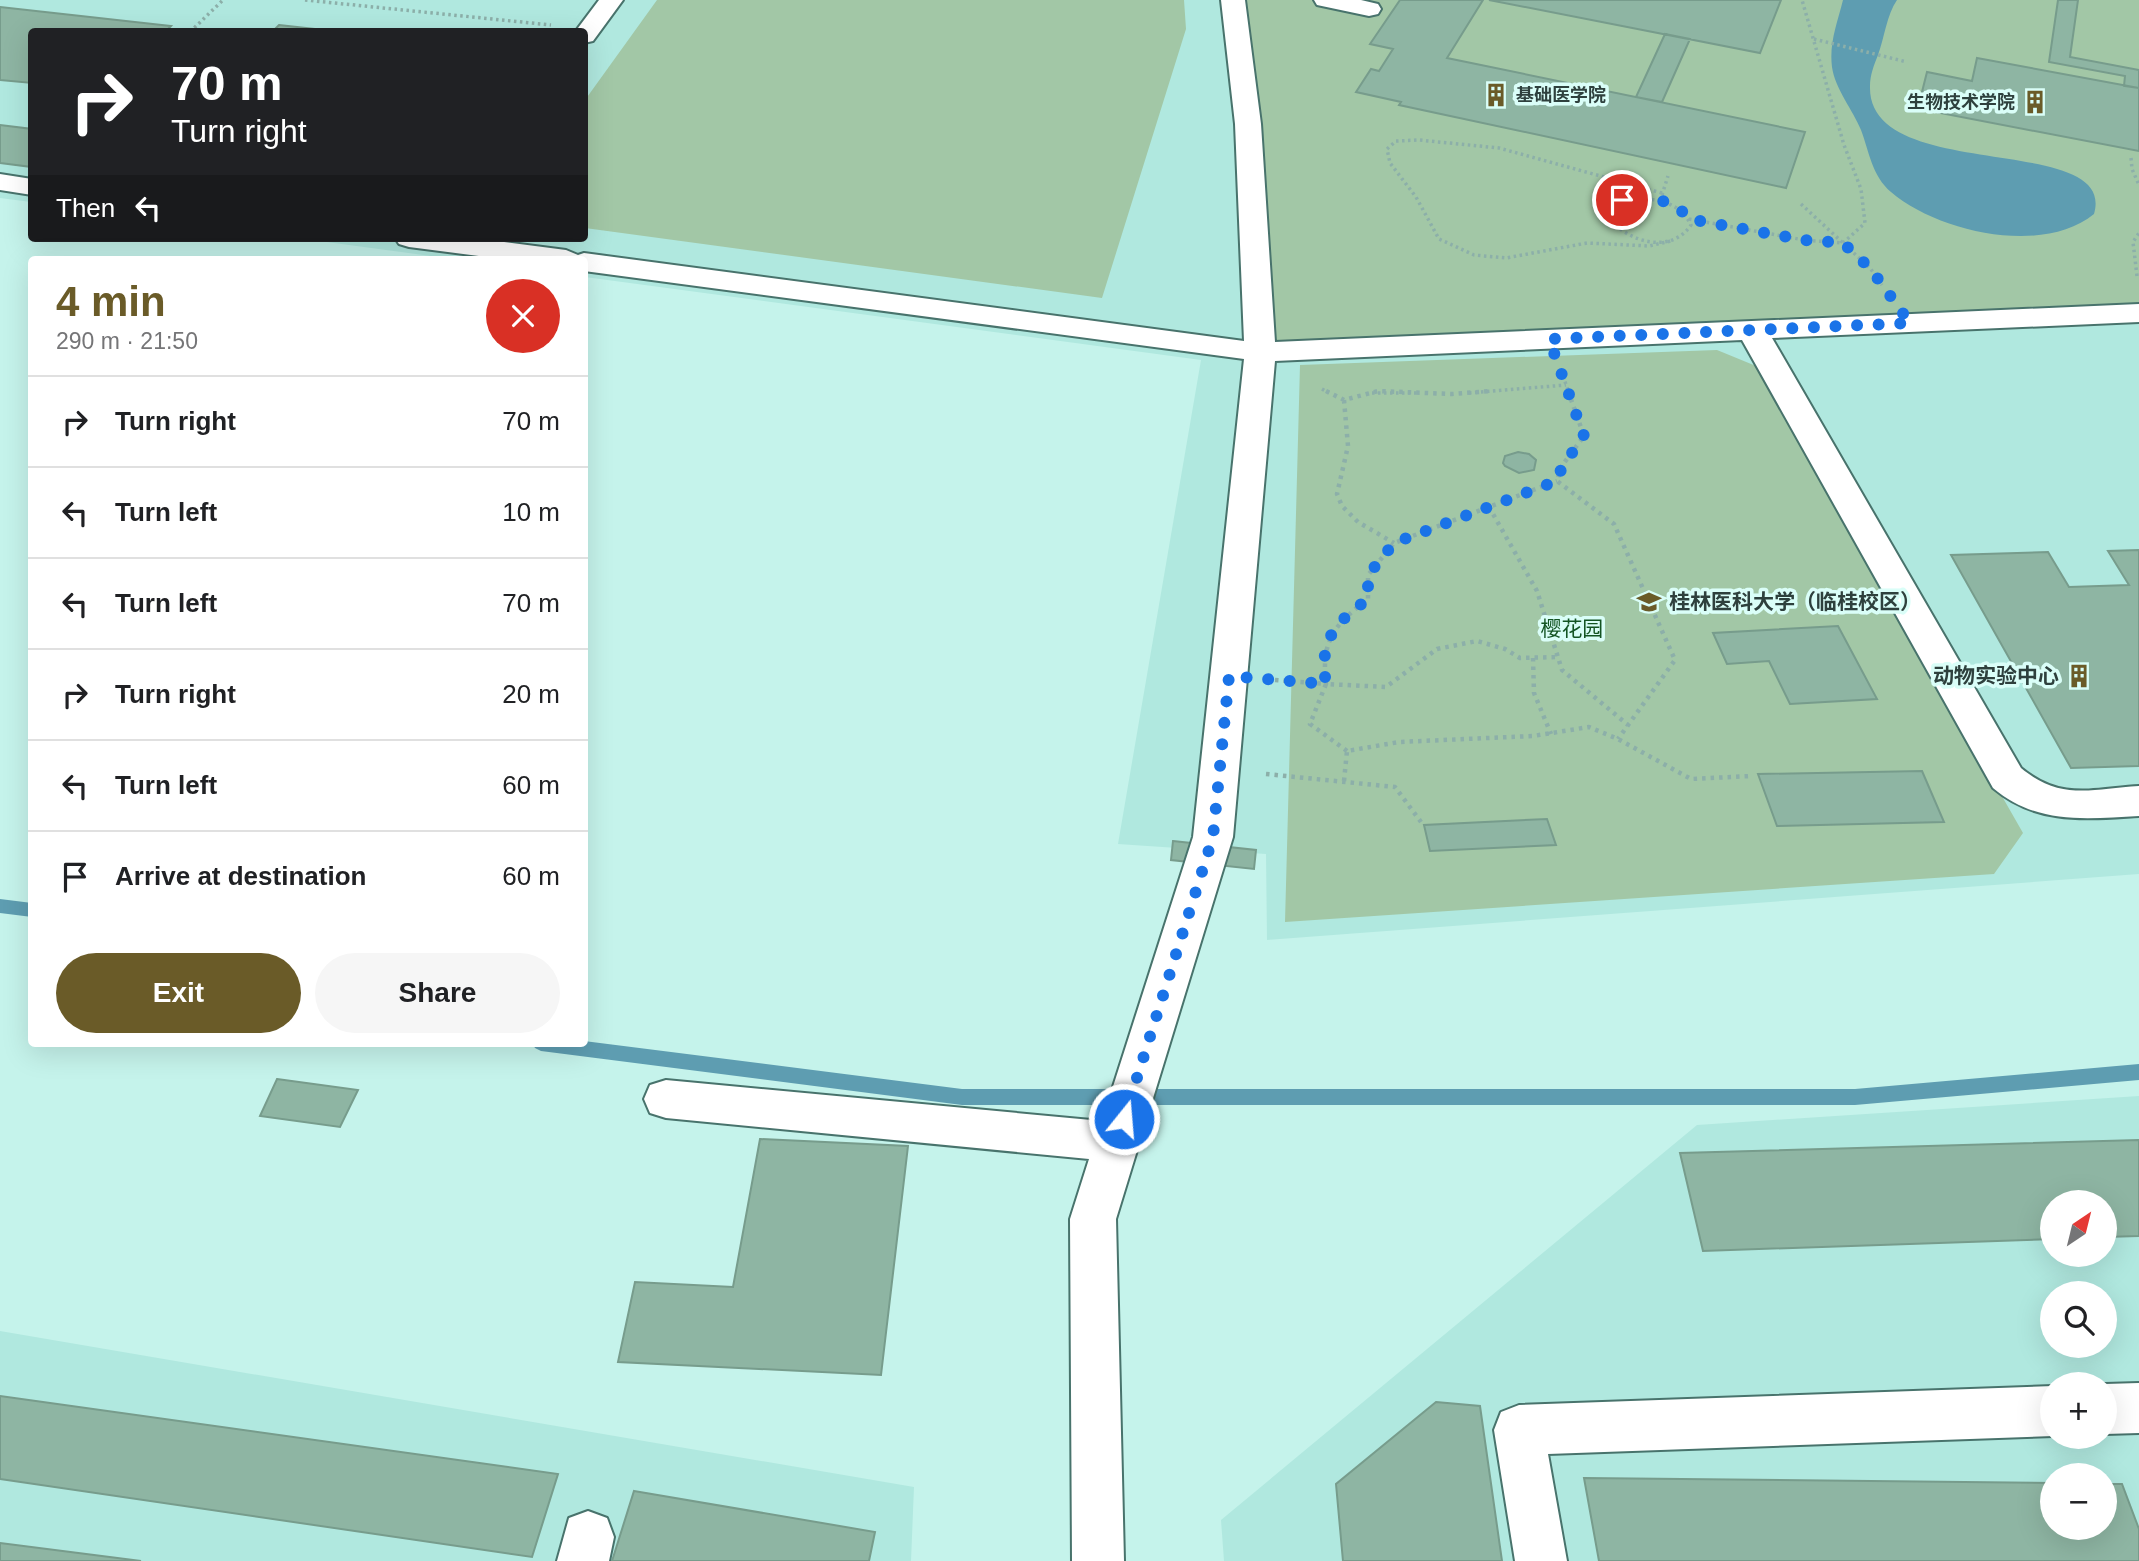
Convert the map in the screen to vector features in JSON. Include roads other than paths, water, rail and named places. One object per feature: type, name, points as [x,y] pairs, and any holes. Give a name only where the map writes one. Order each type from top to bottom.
[{"type":"street","points":[[588,32],[611,0]]},
{"type":"street","points":[[1098,1561],[1093,1219],[1213,837],[1259,366],[1248,124],[1233,0]]},
{"type":"street","points":[[1325,0],[1369,9]]},
{"type":"street","points":[[0,182],[28,186]]},
{"type":"street","points":[[444,242],[544,256]]},
{"type":"street","points":[[588,262],[1259,366],[1549,339],[2139,313]]},
{"type":"street","points":[[1752,330],[2007,778],[2027,795],[2053,806],[2139,801]]},
{"type":"street","points":[[666,1099],[1121,1131]]},
{"type":"street","points":[[2117,1409],[2139,1408]]},
{"type":"street","points":[[1541,1561],[1519,1430],[2040,1411]]},
{"type":"waterway","points":[[0,906],[28,910]]},
{"type":"waterway","points":[[572,1047],[962,1097],[1855,1097],[2139,1072]]},
{"type":"place","name":"基础医学院","points":[[1496,95]]},
{"type":"place","name":"生物技术学院","points":[[2035,102]]},
{"type":"place","name":"桂林医科大学（临桂校区）","points":[[1649,602]]},
{"type":"place","name":"动物实验中心","points":[[2079,676]]},
{"type":"park label","name":"樱花园","points":[[1572,629]]}]
